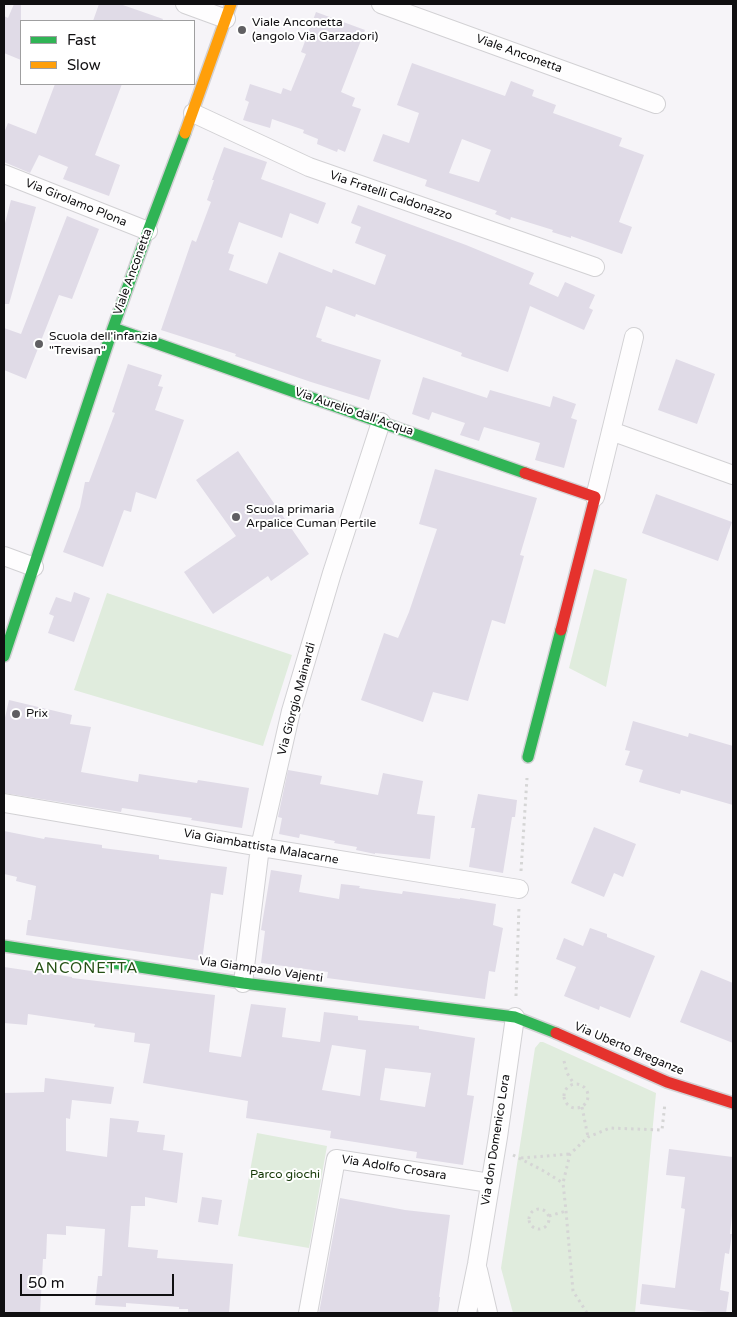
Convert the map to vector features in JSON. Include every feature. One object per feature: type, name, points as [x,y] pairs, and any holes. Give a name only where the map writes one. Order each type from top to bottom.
[{"type":"street","points":[[185,4],[229,12]]},
{"type":"street","name":"Viale Anconetta","points":[[381,4],[656,104]]},
{"type":"street","name":"Viale Anconetta","points":[[4,656],[113,328],[229,12]]},
{"type":"street","name":"Via Fratelli Caldonazzo","points":[[193,113],[309,167],[595,267]]},
{"type":"street","name":"Via Girolamo Plona","points":[[4,174],[148,231]]},
{"type":"street","name":"Via Aurelio dall'Acqua","points":[[113,328],[595,496]]},
{"type":"street","points":[[528,757],[634,337]]},
{"type":"street","name":"Via Giorgio Mainardi","points":[[243,982],[260,847],[291,711],[332,573],[381,422]]},
{"type":"street","points":[[611,431],[733,475]]},
{"type":"street","points":[[4,556],[34,567]]},
{"type":"street","name":"Via Giambattista Malacarne","points":[[4,803],[519,890]]},
{"type":"street","name":"Via Giampaolo Vajenti","points":[[4,946],[243,982],[515,1017]]},
{"type":"street","name":"Via Uberto Breganze","points":[[515,1017],[568,1038],[667,1082],[733,1103]]},
{"type":"street","name":"Via don Domenico Lora","points":[[467,1313],[498,1137],[515,1017]]},
{"type":"street","name":"Via Adolfo Crosara","points":[[308,1313],[336,1159],[490,1183]]},
{"type":"street","name":"Via don Domenico Lora","points":[[477,1264],[488,1313]]},
{"type":"path","points":[[587,1313],[573,1291],[563,1182],[570,1154],[588,1138],[610,1128],[662,1130],[667,1082]]},
{"type":"path","points":[[574,1084],[581,1085],[586,1089],[589,1095],[587,1102],[582,1107],[577,1109],[571,1108],[566,1104],[564,1098],[568,1087],[574,1084]]},
{"type":"path","points":[[582,1107],[588,1138]]},
{"type":"path","points":[[498,1137],[512,1139],[511,1154],[563,1182]]},
{"type":"path","points":[[520,1158],[570,1154]]},
{"type":"path","points":[[537,1209],[542,1209],[549,1216],[547,1225],[538,1229],[530,1224],[530,1215],[537,1209]]},
{"type":"path","points":[[549,1216],[566,1211]]},
{"type":"green space","points":[[594,569],[627,579],[606,687],[569,668]]},
{"type":"green space","points":[[107,593],[292,655],[263,746],[74,690]]},
{"type":"green space","points":[[540,1042],[656,1093],[635,1313],[513,1313],[501,1268],[535,1048]]},
{"type":"green space","name":"Parco giochi","points":[[257,1133],[327,1146],[309,1248],[238,1236]]},
{"type":"building","points":[[14,4],[21,4],[20,60],[4,53],[4,16],[8,18]]},
{"type":"building","points":[[99,4],[120,4],[163,19],[162,20],[93,20]]},
{"type":"building","points":[[316,12],[365,30],[341,92],[355,98],[352,106],[361,109],[345,152],[338,149],[337,152],[317,144],[318,139],[303,133],[304,130],[272,119],[270,128],[243,120],[249,102],[245,100],[250,84],[281,94],[283,88],[291,91],[306,54],[301,52]]},
{"type":"building","points":[[412,63],[505,96],[511,81],[534,90],[532,96],[556,105],[553,113],[622,138],[619,146],[644,155],[619,222],[632,227],[622,254],[511,217],[510,220],[495,214],[497,211],[425,186],[427,180],[373,161],[383,134],[409,143],[419,113],[397,105]],"holes":[[[462,139],[491,150],[479,182],[449,173]]]},
{"type":"building","points":[[55,85],[122,85],[95,155],[120,165],[109,196],[63,179],[68,167],[39,155],[30,173],[4,162],[4,133],[8,123],[36,134]]},
{"type":"building","points":[[224,147],[267,162],[261,179],[326,203],[318,224],[290,213],[282,238],[239,222],[228,253],[234,255],[229,270],[267,284],[279,252],[332,273],[333,269],[375,285],[386,255],[355,243],[361,227],[351,223],[358,205],[466,245],[534,273],[529,284],[558,297],[565,282],[595,295],[589,308],[593,310],[584,330],[530,306],[508,372],[461,356],[462,353],[356,314],[355,317],[326,306],[316,337],[322,339],[321,341],[381,360],[369,400],[161,330],[192,240],[196,242],[211,202],[207,200]]},
{"type":"building","points":[[11,200],[36,207],[9,304],[4,304],[4,227]]},
{"type":"building","points":[[67,216],[99,229],[72,299],[59,295],[26,379],[4,370],[4,328],[21,334]]},
{"type":"building","points":[[676,359],[715,374],[697,424],[658,410]]},
{"type":"building","points":[[128,364],[162,375],[158,386],[163,387],[155,410],[184,420],[156,499],[136,492],[131,512],[124,510],[103,567],[63,552],[80,507],[85,482],[89,482],[115,413],[112,412]]},
{"type":"building","points":[[423,377],[487,398],[490,390],[550,407],[553,396],[576,404],[571,418],[577,420],[564,468],[535,460],[540,443],[484,427],[479,441],[460,435],[465,423],[432,412],[429,420],[412,414]]},
{"type":"building","points":[[238,451],[309,554],[271,581],[268,576],[213,614],[184,572],[236,536],[196,480]]},
{"type":"building","points":[[435,469],[537,498],[520,555],[524,556],[505,624],[492,620],[468,701],[433,692],[423,722],[361,700],[384,633],[398,638],[409,612],[437,529],[419,524]]},
{"type":"building","points":[[656,494],[732,522],[718,561],[642,533]]},
{"type":"building","points":[[74,592],[90,598],[74,642],[48,633],[54,616],[49,614],[56,597],[71,602]]},
{"type":"building","points":[[9,700],[72,715],[70,724],[91,727],[81,772],[138,782],[139,774],[197,783],[198,780],[249,788],[242,828],[191,820],[192,818],[122,808],[121,812],[4,793],[4,722]]},
{"type":"building","points":[[633,721],[688,737],[689,733],[733,746],[733,805],[681,790],[680,794],[639,782],[643,770],[625,765],[630,751],[625,750]]},
{"type":"building","points":[[288,770],[322,776],[320,784],[378,795],[383,773],[423,781],[417,814],[435,816],[430,859],[375,854],[356,850],[357,847],[334,843],[335,841],[300,834],[299,838],[279,834],[282,818],[278,817]]},
{"type":"building","points":[[478,794],[517,800],[515,817],[512,817],[503,873],[469,867],[475,828],[471,828]]},
{"type":"building","points":[[594,827],[636,844],[623,877],[614,873],[604,897],[571,883]]},
{"type":"building","points":[[4,831],[44,839],[45,837],[102,845],[102,848],[159,855],[159,859],[227,867],[223,895],[211,893],[202,961],[26,935],[28,920],[31,920],[36,886],[16,881],[17,877],[4,874]]},
{"type":"building","points":[[271,870],[302,875],[299,892],[339,899],[341,884],[402,894],[403,891],[496,904],[493,925],[503,928],[495,972],[489,971],[485,999],[327,978],[328,972],[261,963],[265,931],[261,930]]},
{"type":"building","points":[[590,928],[607,934],[607,937],[655,956],[630,1018],[600,1006],[599,1010],[564,996],[576,967],[556,959],[564,938],[583,946]]},
{"type":"building","points":[[4,967],[72,978],[215,995],[209,1052],[241,1057],[251,1004],[286,1008],[282,1037],[320,1042],[324,1012],[358,1016],[358,1020],[419,1026],[419,1029],[475,1038],[467,1095],[474,1096],[463,1165],[416,1158],[417,1152],[330,1138],[331,1131],[246,1118],[248,1101],[143,1083],[150,1044],[134,1042],[135,1033],[94,1027],[95,1024],[28,1014],[27,1025],[4,1023]],"holes":[[[332,1045],[366,1050],[360,1096],[322,1090]],[[385,1068],[431,1073],[425,1107],[380,1100]]]},
{"type":"building","points":[[701,970],[733,983],[733,1043],[680,1022]]},
{"type":"building","points":[[45,1078],[114,1087],[111,1104],[72,1100],[70,1119],[66,1118],[66,1151],[107,1157],[110,1118],[139,1121],[137,1132],[165,1135],[163,1150],[183,1153],[177,1203],[145,1197],[145,1206],[131,1206],[128,1247],[158,1250],[157,1258],[233,1264],[229,1313],[188,1313],[188,1309],[179,1309],[179,1307],[126,1303],[126,1307],[95,1305],[98,1276],[102,1276],[105,1229],[66,1226],[66,1235],[47,1234],[46,1259],[43,1259],[40,1313],[4,1312],[4,1093],[44,1092]]},
{"type":"building","points":[[669,1149],[733,1157],[733,1206],[730,1234],[732,1234],[729,1254],[725,1253],[720,1290],[729,1292],[726,1313],[640,1304],[642,1284],[675,1288],[685,1209],[681,1208],[685,1177],[666,1175]]},
{"type":"building","points":[[202,1197],[222,1200],[218,1225],[198,1222]]},
{"type":"building","points":[[340,1198],[405,1210],[450,1215],[438,1313],[319,1313]]},
{"type":"traffic: fast","points":[[4,656],[113,328],[185,133]]},
{"type":"traffic: fast","points":[[113,328],[525,473]]},
{"type":"traffic: fast","points":[[528,757],[561,630]]},
{"type":"traffic: fast","points":[[4,946],[243,983],[515,1017],[556,1033]]},
{"type":"traffic: slow","points":[[185,133],[231,4]]},
{"type":"traffic: jam","points":[[525,473],[595,497],[561,630]]},
{"type":"traffic: jam","points":[[556,1033],[667,1082],[733,1103]]},
{"type":"place","name":"Viale Anconetta (angolo Via Garzadori)","points":[[242,30]]},
{"type":"place","name":"Scuola dell'infanzia \"Trevisan\"","points":[[39,344]]},
{"type":"place","name":"Scuola primaria Arpalice Cuman Pertile","points":[[236,517]]},
{"type":"place","name":"Prix","points":[[16,714]]},
{"type":"district","name":"ANCONETTA","points":[[86,969]]}]
